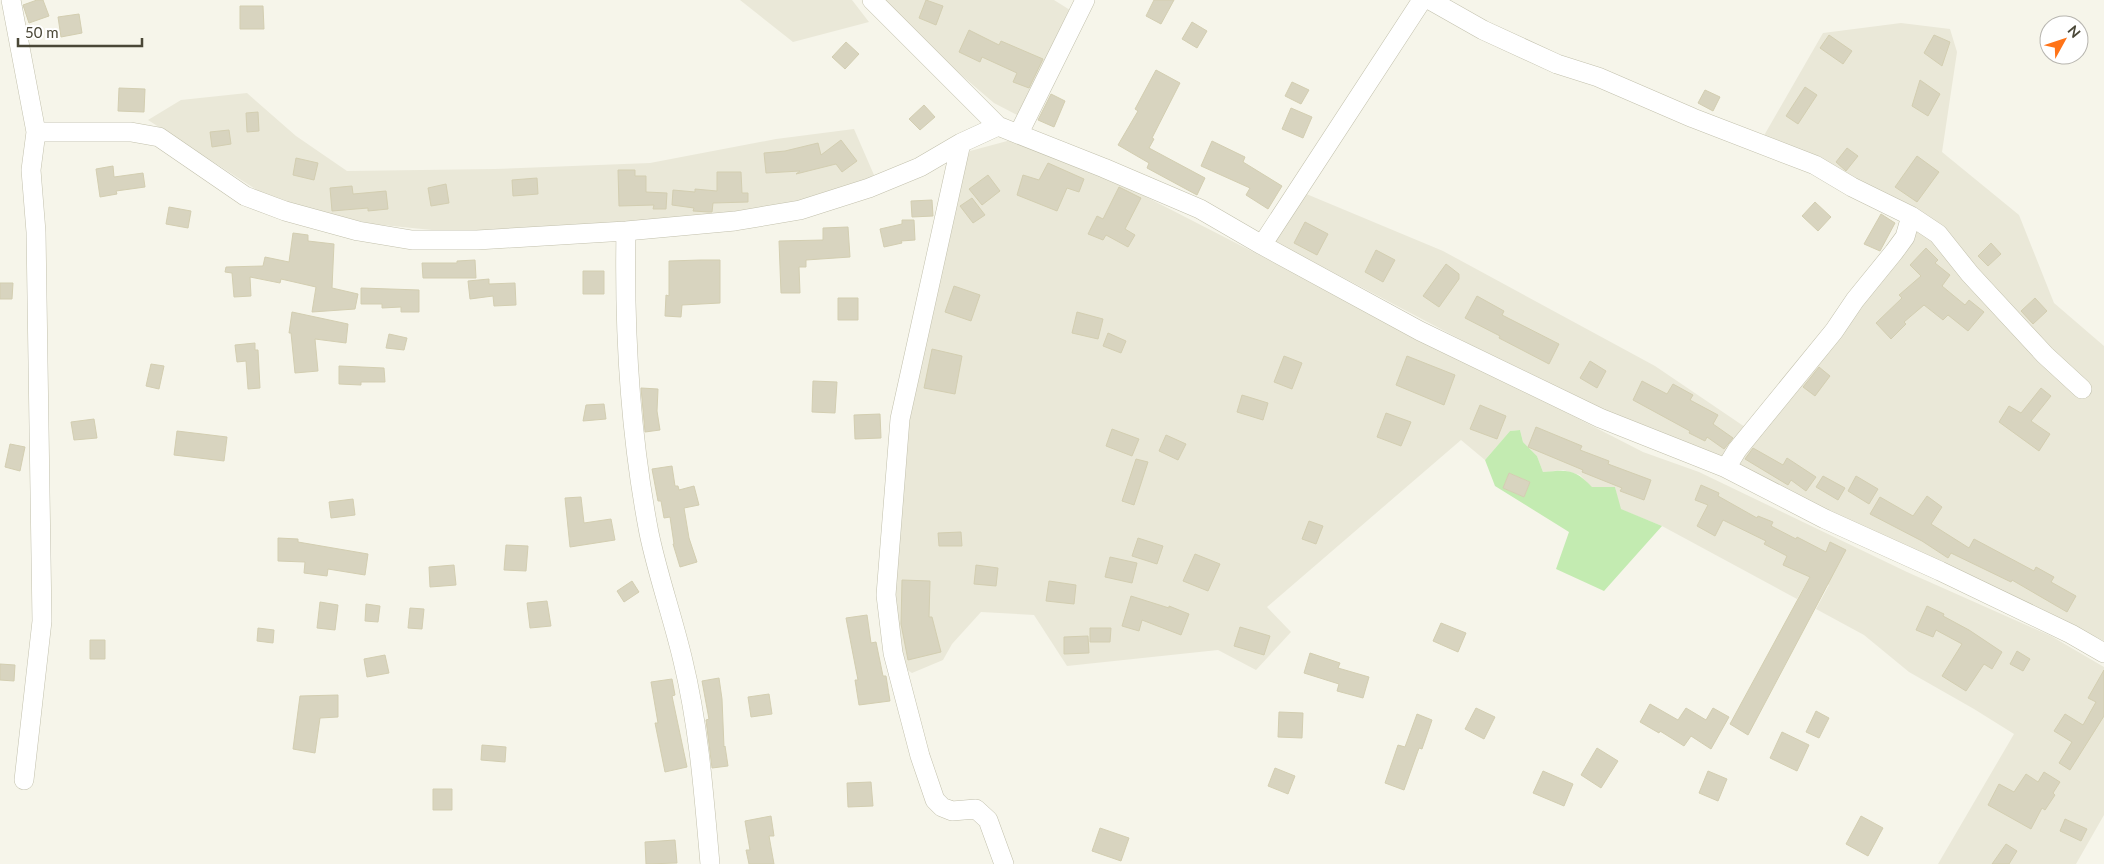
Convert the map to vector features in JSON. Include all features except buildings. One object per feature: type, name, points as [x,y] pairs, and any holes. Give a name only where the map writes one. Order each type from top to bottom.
[{"type":"street","points":[[11,0],[36,132],[31,170],[36,232],[38,467],[42,621],[24,780]]},
{"type":"street","points":[[872,0],[998,126],[1019,133],[1200,209],[1262,245],[1420,330],[1600,418],[1726,468],[1825,519],[1940,571],[2071,634],[2104,653]]},
{"type":"street","points":[[1019,133],[1085,0]]},
{"type":"street","points":[[1262,245],[1422,0]]},
{"type":"street","points":[[1430,0],[1483,30],[1557,64],[1598,77],[1693,118],[1815,165],[1852,188],[1911,216],[1938,234],[1970,274],[2045,355],[2082,389]]},
{"type":"street","points":[[36,132],[131,132],[159,137],[245,196],[286,211],[358,230],[412,240],[477,240],[626,231],[735,221],[800,210],[869,188],[920,168],[961,142],[998,126]]},
{"type":"street","points":[[961,142],[900,419],[886,595],[893,653],[920,756],[935,800],[942,807],[952,811],[976,809],[988,820],[1004,864]]},
{"type":"street","points":[[1726,468],[1737,450],[1834,331],[1855,300],[1905,237],[1911,216]]},
{"type":"street","points":[[626,231],[625,284],[630,399],[649,534],[684,662],[695,725],[710,864]]},
{"type":"shaded area","points":[[740,0],[852,0],[869,22],[793,42]]},
{"type":"shaded area","points":[[878,0],[1054,0],[1070,10],[1021,117],[994,103]]},
{"type":"shaded area","points":[[1901,23],[1950,29],[1957,52],[1942,152],[2019,215],[2054,303],[2104,346],[2104,641],[1976,578],[1829,511],[1739,464],[1741,453],[1915,213],[1762,139],[1823,33]]},
{"type":"shaded area","points":[[247,93],[296,136],[347,171],[495,169],[650,163],[776,139],[854,129],[874,175],[863,182],[774,208],[660,220],[471,234],[373,224],[304,208],[263,194],[148,120],[181,100]]},
{"type":"shaded area","points":[[1011,140],[1119,183],[1643,452],[1699,472],[1907,572],[2051,636],[2104,667],[2104,815],[2076,864],[1938,864],[2014,734],[1909,672],[1864,635],[1816,609],[1829,585],[1811,575],[1797,599],[1662,526],[1620,509],[1615,487],[1591,487],[1580,475],[1563,470],[1543,472],[1537,456],[1523,442],[1520,430],[1510,431],[1485,460],[1461,440],[1267,607],[1291,632],[1256,670],[1218,650],[1067,666],[1034,615],[981,612],[952,644],[943,660],[912,673],[903,667],[894,588],[906,423],[958,180],[970,151]]},
{"type":"shaded area","points":[[1304,193],[1443,251],[1655,366],[1745,427],[1724,462],[1635,425],[1473,346],[1272,240]]},
{"type":"green space","points":[[1520,430],[1523,442],[1537,456],[1543,472],[1564,471],[1575,473],[1592,487],[1615,487],[1621,509],[1662,526],[1604,591],[1556,569],[1569,532],[1495,486],[1485,460],[1510,431]],"holes":[[[1509,473],[1530,482],[1524,497],[1503,488]]]}]
